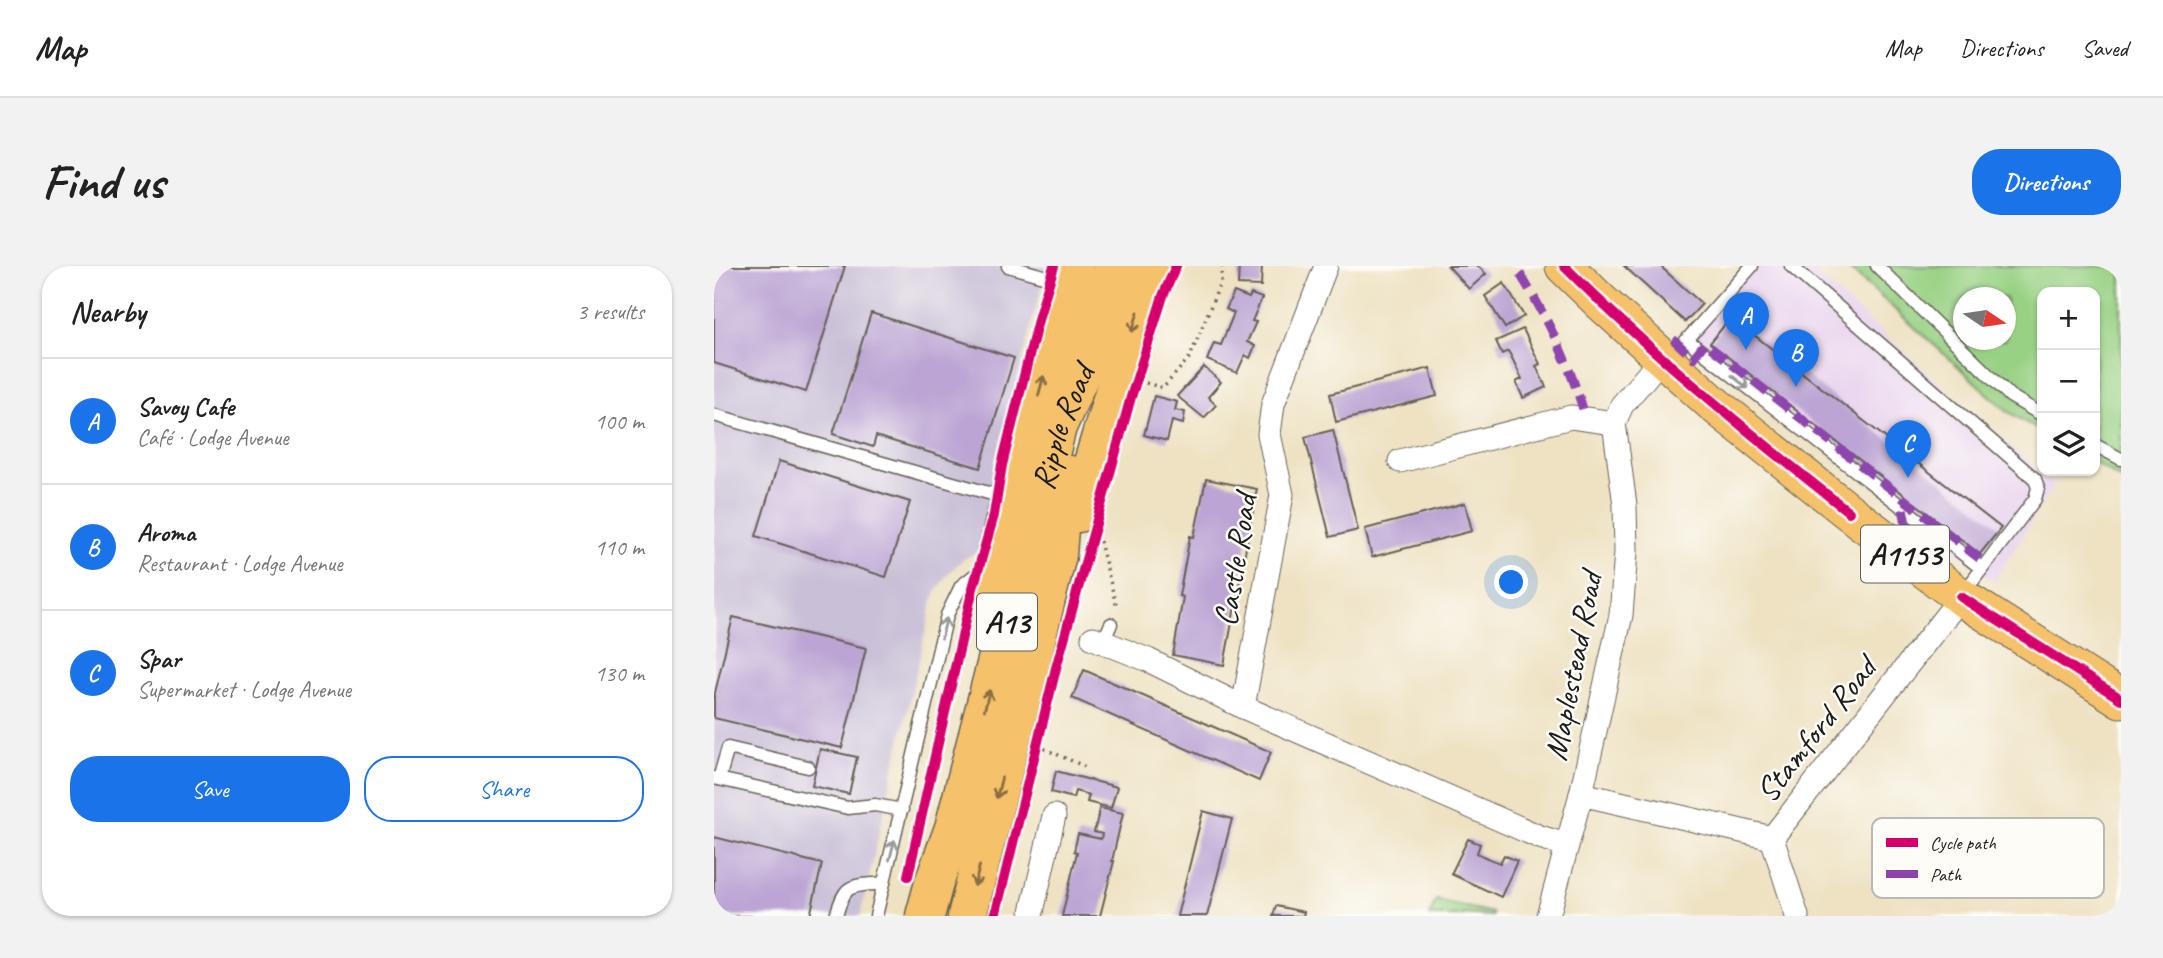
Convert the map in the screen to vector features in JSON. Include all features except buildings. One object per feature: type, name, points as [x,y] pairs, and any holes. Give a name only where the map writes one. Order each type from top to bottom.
[{"type":"highway","name":"A13","points":[[1085,364],[1114,266]]},
{"type":"highway","name":"A13","points":[[1073,552],[1076,521],[1152,266]]},
{"type":"highway","name":"A13","points":[[930,899],[953,736],[1010,499],[1072,275]]},
{"type":"highway","name":"Ripple Road","points":[[967,916],[1073,552],[1060,515],[1080,437],[1085,364]]},
{"type":"highway","name":"Ripple Road","points":[[930,899],[954,828],[1057,427],[1085,364]]},
{"type":"main road","name":"A1153","points":[[1564,266],[1601,302],[1672,353],[1748,432],[1971,582],[2121,699]]},
{"type":"street","name":"Castle Road","points":[[1243,707],[1282,495],[1269,434],[1273,404],[1326,266]]},
{"type":"street","points":[[1400,461],[1572,416],[1614,424],[1622,405],[1672,353]]},
{"type":"street","name":"Maplestead Road","points":[[1548,916],[1581,794],[1621,615],[1626,552],[1625,505],[1614,424]]},
{"type":"street","name":"Stamford Road","points":[[1797,916],[1772,838],[1971,582]]},
{"type":"street","points":[[1102,635],[1151,652],[1243,707],[1540,837],[1566,845]]},
{"type":"street","points":[[1581,794],[1772,838]]},
{"type":"street","points":[[1031,916],[1054,816]]},
{"type":"lane","points":[[1008,266],[1072,275]]},
{"type":"lane","points":[[1672,353],[1752,266]]},
{"type":"lane","points":[[1791,266],[2035,479],[2038,488],[2035,499],[1971,582]]},
{"type":"lane","points":[[1877,266],[2010,396],[2039,413]]},
{"type":"lane","points":[[714,415],[1010,499]]},
{"type":"lane","points":[[2100,447],[2121,460]]},
{"type":"lane","points":[[876,916],[947,615],[961,586],[979,570],[987,567],[993,569]]},
{"type":"lane","points":[[808,767],[728,748],[716,778],[848,808],[875,805],[902,810]]},
{"type":"lane","points":[[836,916],[844,892],[849,888],[884,883]]},
{"type":"path","points":[[1140,369],[1135,385],[1163,388],[1190,357],[1222,281],[1222,266]]},
{"type":"path","points":[[1073,552],[1095,530],[1117,608]]},
{"type":"path","points":[[1034,758],[1040,733]]},
{"type":"path","points":[[1037,746],[1088,768]]},
{"type":"shaded area","points":[[714,266],[1049,266],[996,461],[988,519],[979,550],[961,561],[947,575],[934,595],[860,916],[714,916]]},
{"type":"shaded area","points":[[1748,266],[1807,266],[2037,470],[2037,476],[2044,476],[2054,485],[1994,582],[1691,341]]},
{"type":"green space","points":[[1847,266],[2121,266],[2121,479],[2100,466],[2100,287],[2037,287],[2037,429],[2007,411]]},
{"type":"green space","points":[[1436,900],[1492,913],[1492,916],[1429,916]]},
{"type":"marked path","points":[[1520,274],[1556,340],[1583,409]]},
{"type":"marked path","points":[[1673,339],[1693,358],[1705,343],[1985,563]]},
{"type":"marked path","points":[[1901,551],[1909,540],[1903,508],[1907,502]]},
{"type":"cycle path","points":[[908,876],[973,588],[994,515],[1002,465],[1054,266]]},
{"type":"cycle path","points":[[995,916],[1056,668],[1131,397],[1163,296],[1176,266]]},
{"type":"cycle path","points":[[1564,266],[1632,331],[1703,393],[1849,512]]},
{"type":"cycle path","points":[[1961,597],[2121,699]]},
{"type":"place","name":"Savoy Cafe","points":[[1746,350]]},
{"type":"place","name":"Aroma","points":[[1796,387]]},
{"type":"place","name":"Spar","points":[[1908,478]]}]
